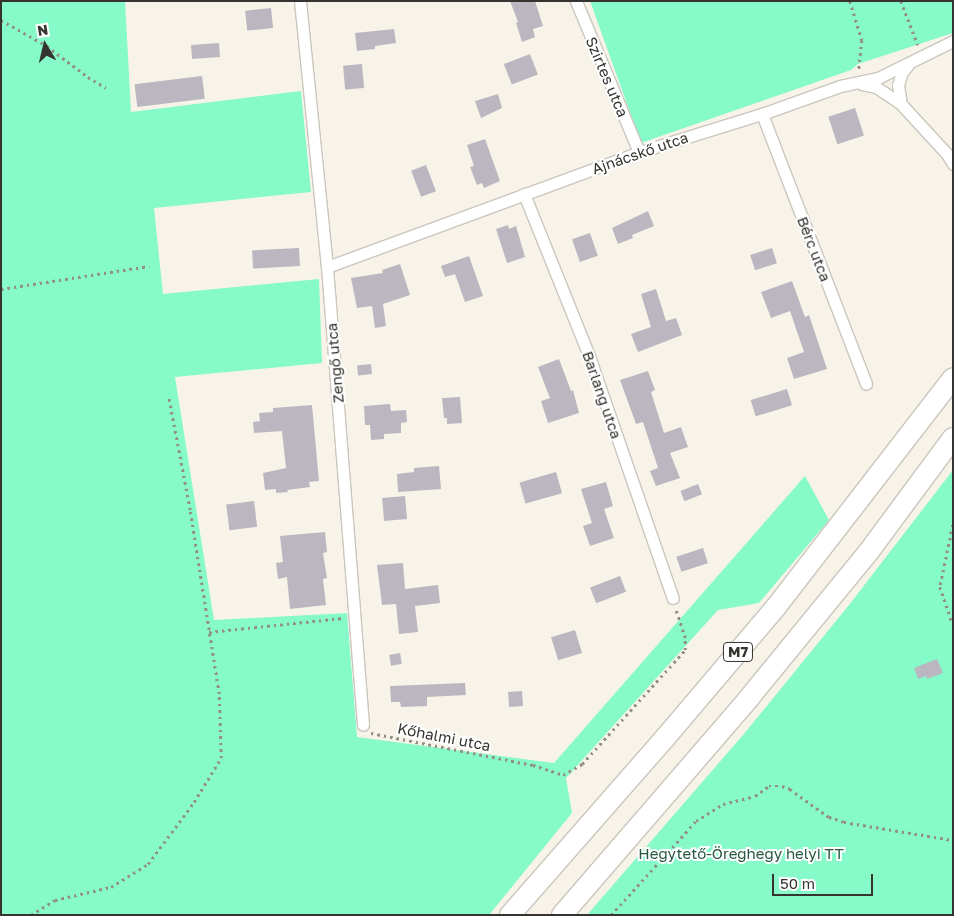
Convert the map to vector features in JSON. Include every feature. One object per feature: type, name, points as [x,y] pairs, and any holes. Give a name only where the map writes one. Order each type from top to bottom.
[{"type":"highway","name":"M7","points":[[510,915],[684,716],[776,607],[953,378]]},
{"type":"highway","name":"M7","points":[[562,915],[755,690],[870,550],[953,438]]},
{"type":"street","name":"Zengő utca","points":[[300,1],[327,266],[363,725]]},
{"type":"street","name":"Szirtes utca","points":[[576,1],[639,152]]},
{"type":"street","name":"Ajnácskő utca","points":[[327,266],[639,152],[762,114],[840,86],[878,78],[953,41]]},
{"type":"street","points":[[901,104],[898,85],[902,72],[911,62]]},
{"type":"street","points":[[858,83],[876,87],[901,104],[947,154],[953,164]]},
{"type":"street","name":"Bérc utca","points":[[762,114],[866,384]]},
{"type":"street","name":"Barlang utca","points":[[524,194],[589,356],[672,598]]},
{"type":"path","points":[[850,1],[862,40],[858,83]]},
{"type":"path","points":[[902,1],[922,56]]},
{"type":"path","points":[[1,20],[41,42],[88,78],[106,88]]},
{"type":"path","points":[[1,289],[150,266]]},
{"type":"path","points":[[31,915],[55,900],[111,886],[148,864],[194,802],[220,758],[219,694],[190,510],[168,395]]},
{"type":"path","points":[[953,525],[940,587],[953,624]]},
{"type":"path","name":"Kőhalmi utca","points":[[363,725],[366,730],[374,734],[525,764],[563,775],[582,764],[678,660],[685,650],[685,638],[672,598]]},
{"type":"path","points":[[209,632],[355,617]]},
{"type":"path","points":[[611,915],[696,821],[723,804],[755,796],[769,786],[782,786],[790,789],[829,817],[844,822],[953,840]]},
{"type":"green space","points":[[1,1],[125,1],[131,112],[301,91],[311,192],[154,208],[163,294],[319,279],[322,363],[175,377],[214,620],[347,613],[357,737],[554,763],[805,476],[829,520],[759,603],[718,610],[566,778],[572,813],[489,915],[1,915]]},
{"type":"green space","points":[[590,1],[953,1],[953,33],[858,64],[851,70],[641,143]]},
{"type":"green space","name":"Hegytető-Öreghegy helyi TT","points":[[953,470],[953,915],[587,915],[743,735],[849,605]]},
{"type":"building","points":[[510,1],[535,1],[543,26],[533,29],[535,37],[522,42],[516,23],[518,22]]},
{"type":"building","points":[[271,8],[273,28],[247,31],[245,11]]},
{"type":"building","points":[[394,29],[396,43],[375,46],[375,49],[357,51],[355,33]]},
{"type":"building","points":[[219,43],[220,57],[192,59],[191,45]]},
{"type":"building","points":[[530,54],[538,75],[512,85],[504,64]]},
{"type":"building","points":[[362,64],[364,88],[345,90],[343,66]]},
{"type":"building","points":[[202,76],[205,99],[137,107],[135,84]]},
{"type":"building","points":[[498,94],[502,108],[481,118],[475,101]]},
{"type":"building","points":[[855,108],[864,136],[837,144],[828,117]]},
{"type":"building","points":[[485,139],[500,181],[484,188],[482,183],[477,185],[470,167],[474,166],[467,145]]},
{"type":"building","points":[[426,165],[436,191],[421,197],[411,171]]},
{"type":"building","points":[[648,211],[654,226],[632,235],[633,238],[618,244],[612,228]]},
{"type":"building","points":[[508,225],[509,229],[516,226],[525,257],[507,263],[496,229]]},
{"type":"building","points":[[590,233],[598,256],[580,262],[572,239]]},
{"type":"building","points":[[299,248],[300,266],[253,268],[252,250]]},
{"type":"building","points":[[772,248],[777,263],[755,270],[750,255]]},
{"type":"building","points":[[469,256],[483,296],[465,302],[455,274],[445,277],[441,266]]},
{"type":"building","points":[[400,264],[410,295],[383,304],[386,326],[375,328],[372,306],[357,308],[351,278],[383,273],[382,270]]},
{"type":"building","points":[[792,281],[805,317],[809,315],[827,369],[794,379],[787,358],[804,352],[790,311],[771,318],[761,292]]},
{"type":"building","points":[[656,289],[666,321],[676,318],[682,335],[638,352],[631,334],[651,327],[641,294]]},
{"type":"building","points":[[559,359],[571,391],[573,390],[579,413],[548,423],[541,401],[550,398],[538,367]]},
{"type":"building","points":[[371,364],[372,374],[358,375],[357,365]]},
{"type":"building","points":[[648,371],[655,390],[651,392],[664,433],[681,427],[688,447],[670,453],[680,478],[656,486],[650,471],[658,468],[643,422],[636,424],[620,380]]},
{"type":"building","points":[[787,389],[792,405],[756,416],[751,400]]},
{"type":"building","points":[[460,397],[462,423],[447,424],[447,418],[444,418],[442,398]]},
{"type":"building","points":[[390,404],[391,411],[406,410],[407,422],[401,423],[401,433],[384,434],[384,439],[371,440],[370,425],[365,425],[364,406]]},
{"type":"building","points":[[312,405],[319,481],[309,482],[310,487],[287,490],[288,492],[276,493],[276,489],[265,490],[263,473],[286,468],[282,431],[254,433],[253,422],[260,421],[259,413],[273,412],[273,408]]},
{"type":"building","points":[[439,466],[441,489],[398,492],[397,474],[414,472],[414,468]]},
{"type":"building","points":[[556,472],[562,493],[526,504],[519,482]]},
{"type":"building","points":[[606,482],[613,506],[604,509],[614,538],[590,546],[583,526],[592,523],[581,489]]},
{"type":"building","points":[[698,484],[702,494],[685,501],[680,491]]},
{"type":"building","points":[[405,496],[407,519],[384,521],[382,498]]},
{"type":"building","points":[[254,501],[257,527],[229,530],[226,504]]},
{"type":"building","points":[[325,532],[327,552],[323,553],[327,578],[323,579],[326,605],[290,609],[287,577],[278,579],[276,563],[283,562],[280,536]]},
{"type":"building","points":[[703,548],[708,563],[681,572],[676,557]]},
{"type":"building","points":[[403,563],[405,589],[438,585],[440,603],[415,606],[418,632],[399,634],[396,604],[382,605],[377,565]]},
{"type":"building","points":[[620,576],[626,592],[596,603],[590,587]]},
{"type":"building","points":[[575,630],[582,653],[558,660],[551,637]]},
{"type":"building","points":[[400,653],[402,664],[391,666],[389,655]]},
{"type":"building","points":[[937,659],[943,673],[927,679],[926,676],[918,679],[914,668]]},
{"type":"building","points":[[465,683],[466,695],[427,697],[427,706],[401,707],[400,702],[391,702],[390,686]]},
{"type":"building","points":[[522,691],[523,706],[509,707],[508,692]]}]
